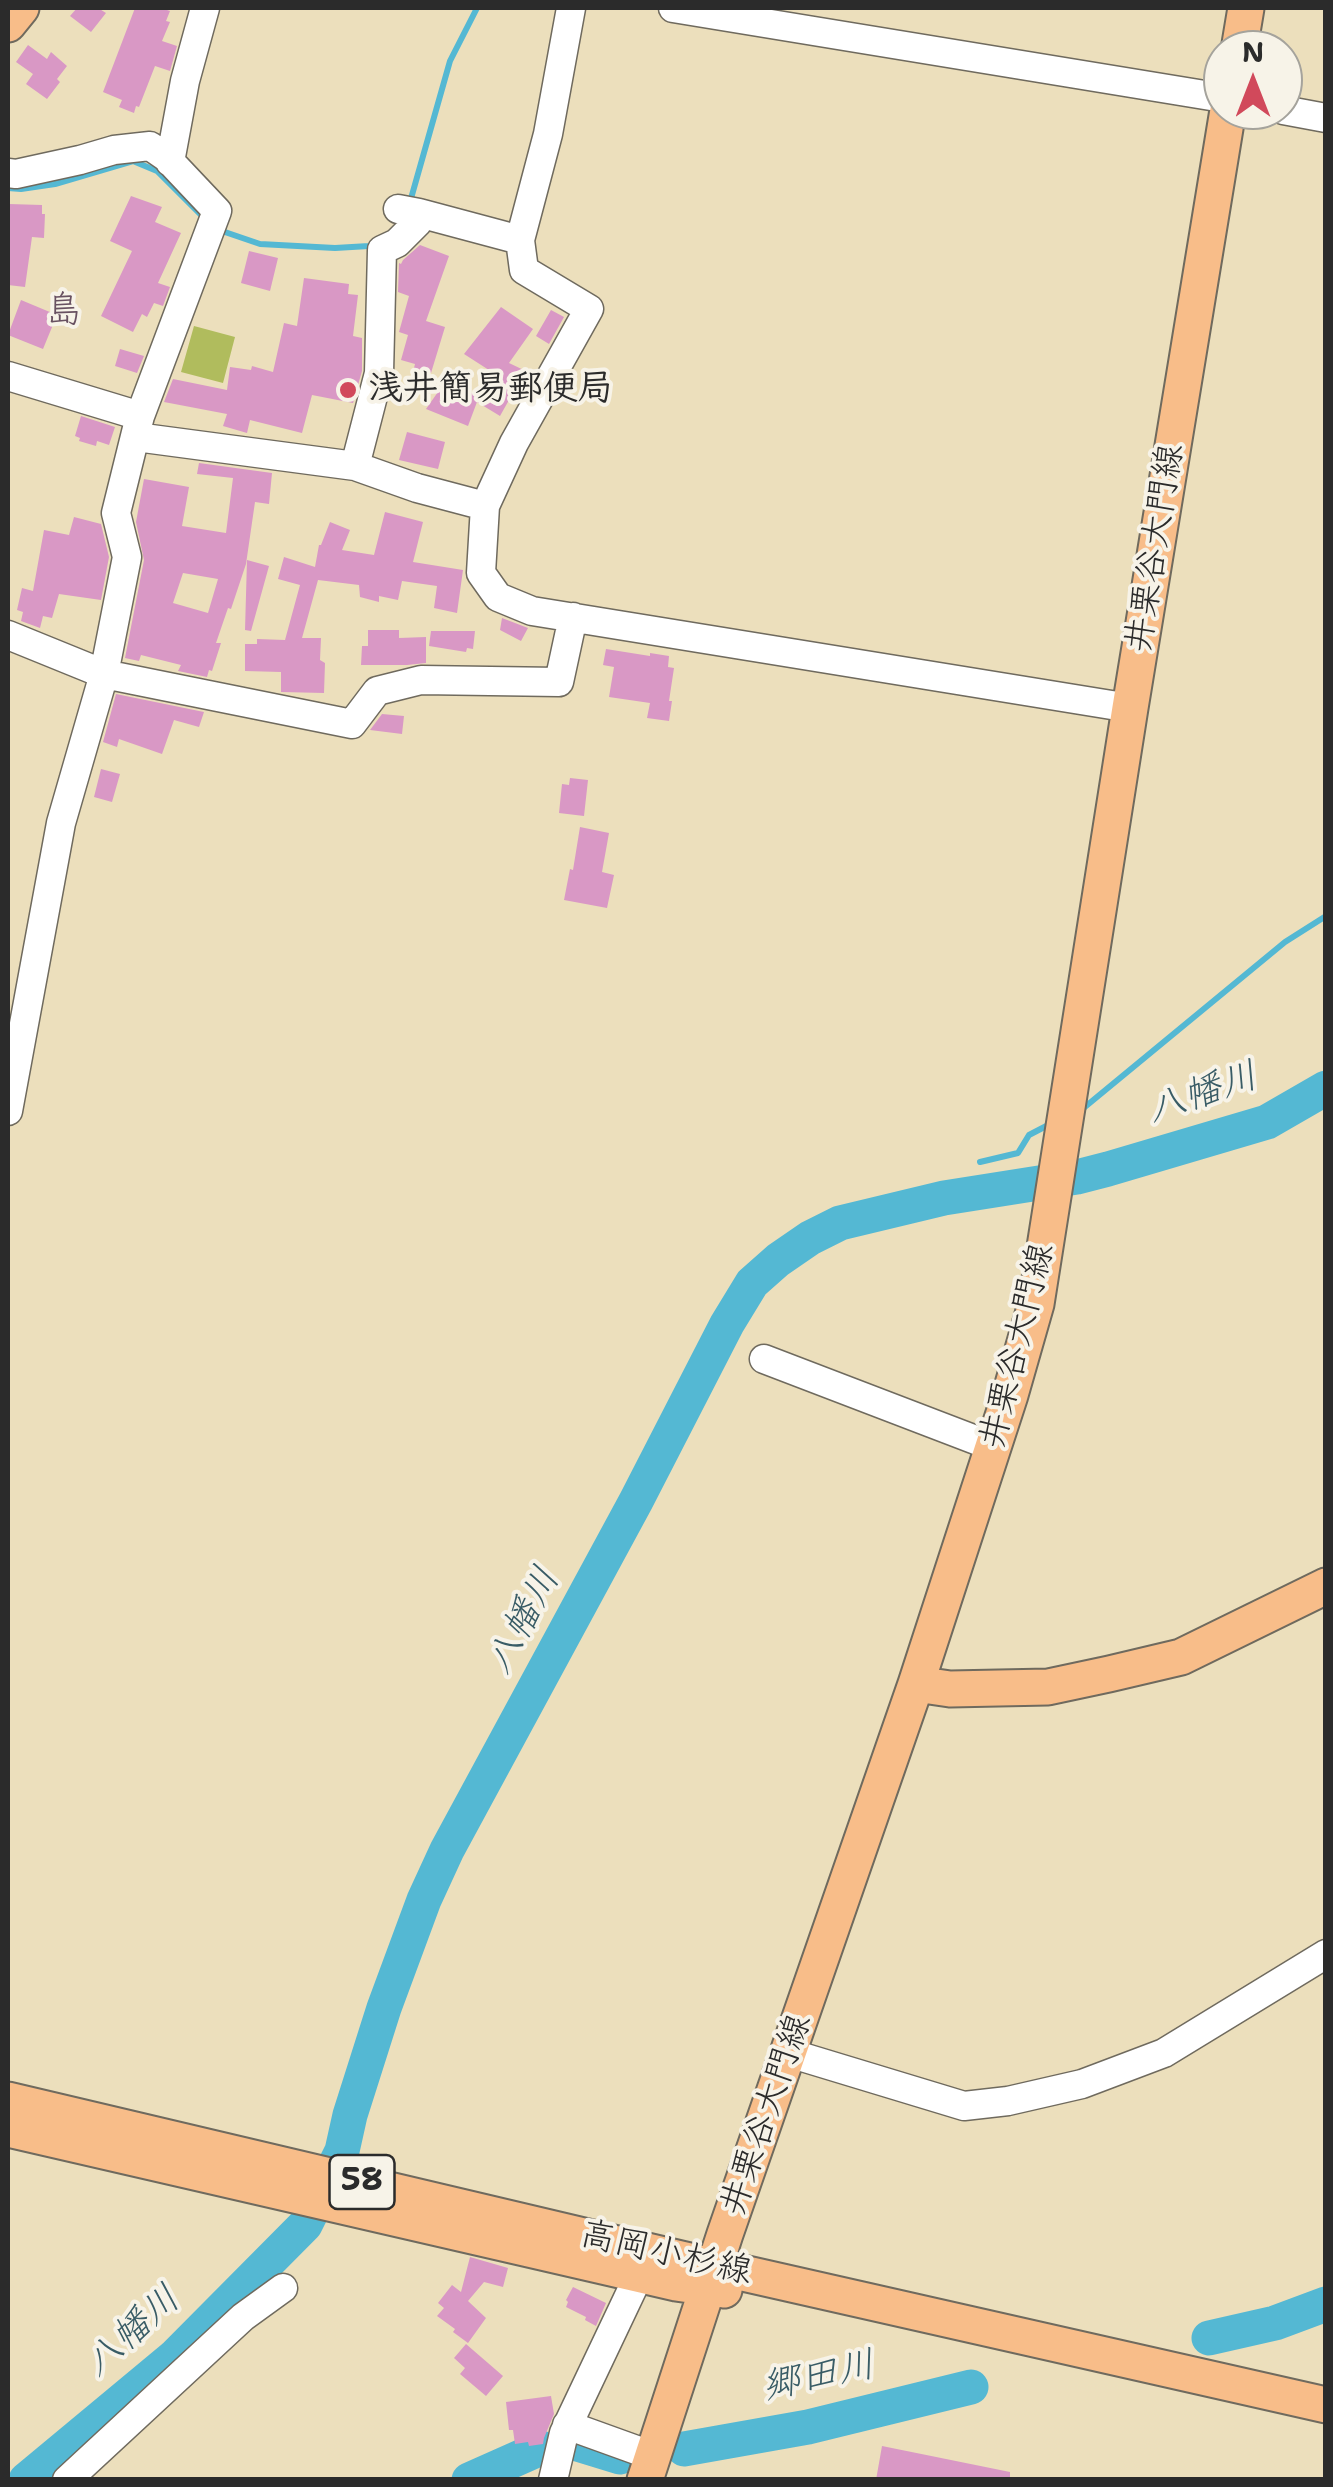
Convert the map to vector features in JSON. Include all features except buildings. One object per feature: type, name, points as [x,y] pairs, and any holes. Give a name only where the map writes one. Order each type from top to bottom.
[{"type":"main road","points":[[8,24],[20,8]]},
{"type":"main road","name":"井栗谷大門線","points":[[649,2468],[725,2234],[916,1684],[994,1447],[1036,1304],[1225,130]]},
{"type":"main road","points":[[916,1684],[950,1688],[1048,1687],[1181,1657],[1326,1586]]},
{"type":"main road","name":"高岡小杉線","points":[[8,2100],[1326,2430]]},
{"type":"main road","name":"高岡小杉線","points":[[8,2129],[676,2283],[713,2276],[1326,2405]]},
{"type":"street","points":[[170,162],[204,8]]},
{"type":"street","points":[[571,8],[548,134],[520,240],[524,270],[589,308],[514,443],[486,506],[480,573],[498,598],[532,611],[1130,708]]},
{"type":"street","points":[[673,8],[1203,95]]},
{"type":"street","points":[[8,173],[150,146],[217,211],[138,427],[116,514],[127,557],[104,674],[61,823],[8,1111]]},
{"type":"street","points":[[355,466],[380,372],[382,250],[397,243],[418,222],[408,211],[520,240]]},
{"type":"street","points":[[8,376],[138,427],[355,466],[486,506]]},
{"type":"street","points":[[8,635],[104,674],[352,724],[376,692],[421,680],[559,682],[573,617]]},
{"type":"street","points":[[764,1359],[994,1447]]},
{"type":"street","points":[[789,2053],[964,2106],[1008,2101],[1082,2084],[1164,2053],[1326,1954]]},
{"type":"street","points":[[554,2480],[568,2426],[639,2274]]},
{"type":"street","points":[[66,2480],[243,2316],[283,2288]]},
{"type":"street","points":[[568,2426],[649,2468]]},
{"type":"green space","points":[[194,326],[235,337],[223,383],[181,372]]},
{"type":"waterway","points":[[410,202],[450,61],[477,8]]},
{"type":"waterway","points":[[8,188],[55,184],[133,161],[157,171],[204,218]]},
{"type":"waterway","points":[[219,230],[260,244],[335,248],[375,243]]},
{"type":"waterway","points":[[1080,1111],[1285,942],[1326,916]]},
{"type":"waterway","name":"八幡川","points":[[26,2480],[174,2357],[305,2225],[342,2151],[384,2008],[447,1850],[752,1283],[810,1238],[840,1223],[944,1198],[1108,1169],[1267,1122],[1326,1088]]},
{"type":"waterway","points":[[980,1162],[1018,1153],[1029,1135],[1054,1122]]},
{"type":"waterway","name":"郷田川","points":[[1209,2338],[1275,2323],[1326,2304]]},
{"type":"waterway","name":"郷田川","points":[[684,2449],[808,2427],[971,2387]]},
{"type":"waterway","name":"郷田川","points":[[571,2442],[620,2457]]},
{"type":"waterway","name":"郷田川","points":[[469,2480],[541,2448]]},
{"type":"place","name":"浅井簡易郵便局","points":[[348,390]]},
{"type":"district","name":"島","points":[[64,312]]}]
